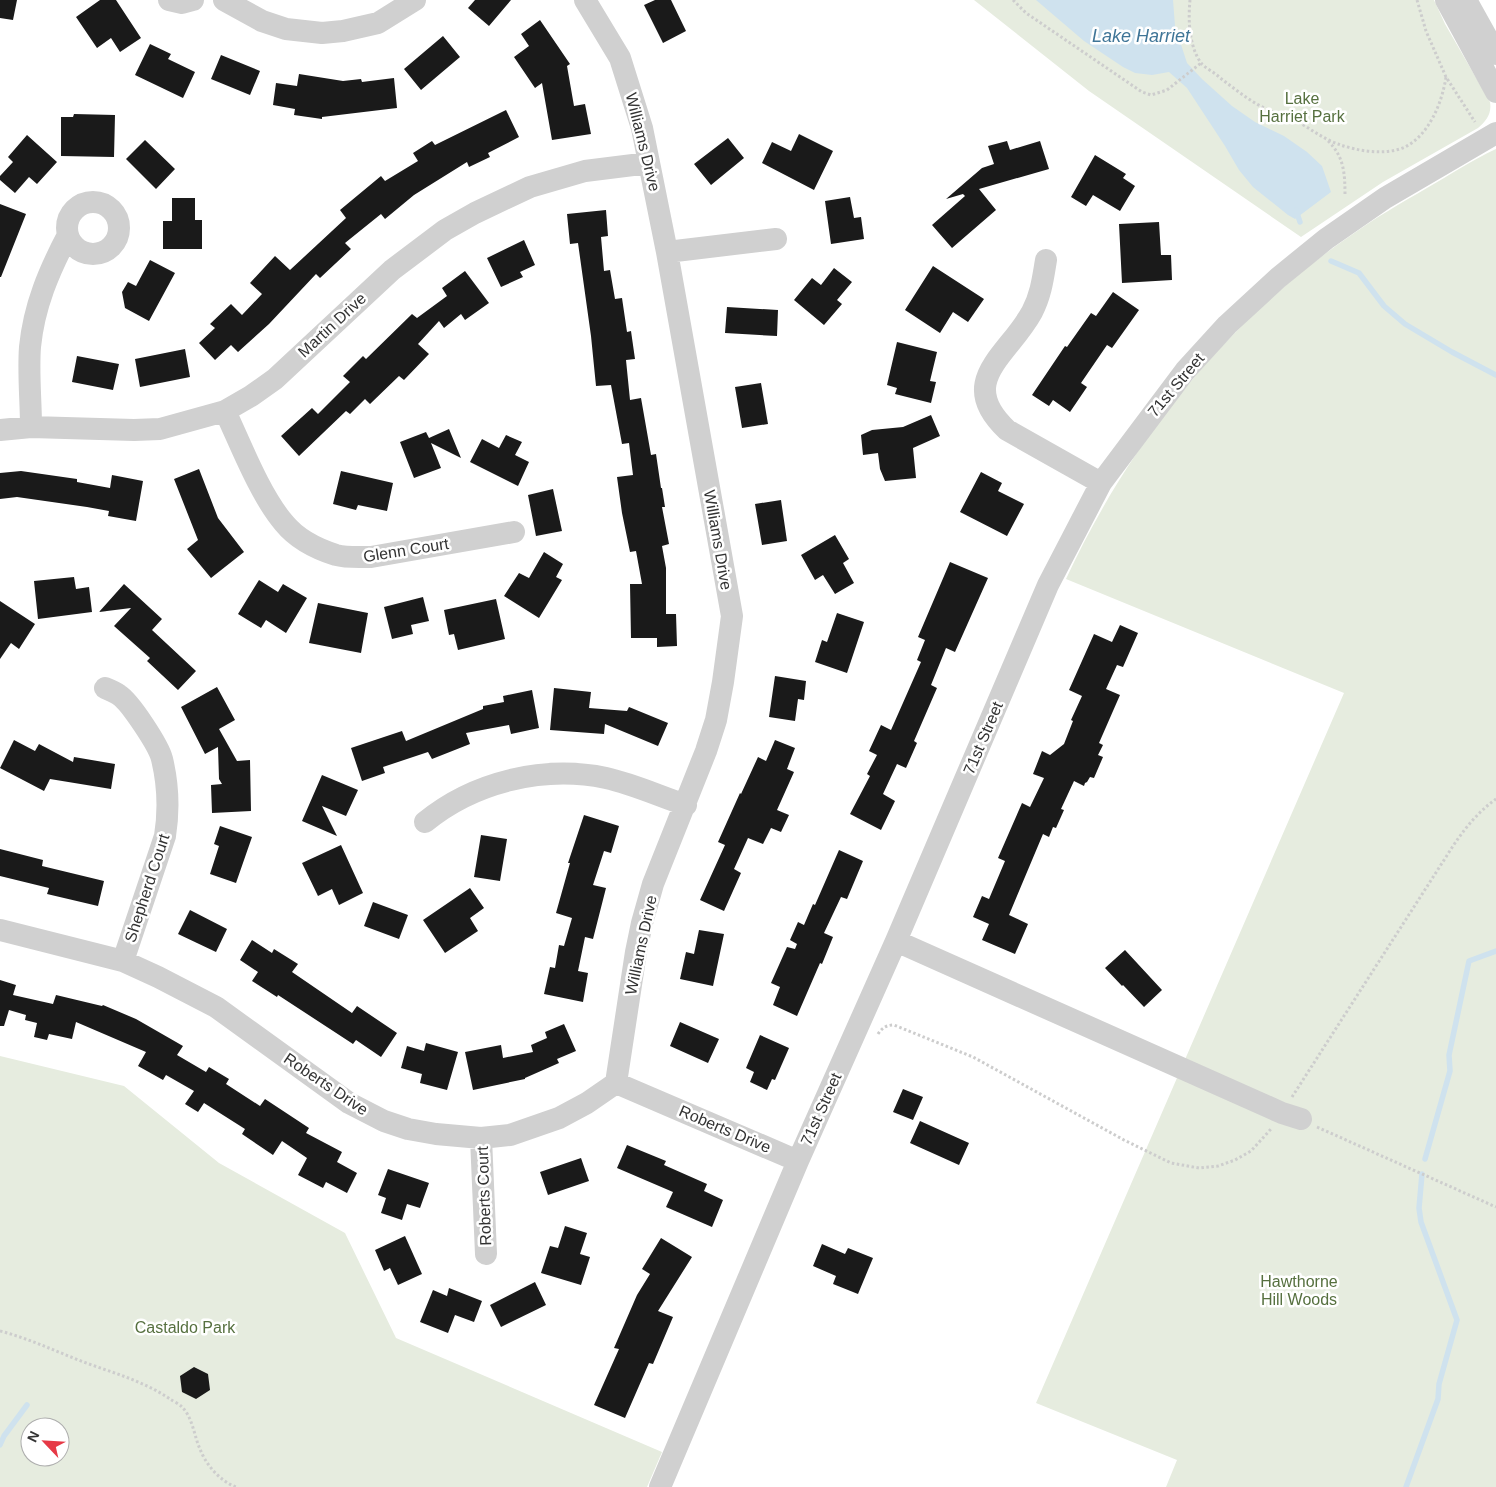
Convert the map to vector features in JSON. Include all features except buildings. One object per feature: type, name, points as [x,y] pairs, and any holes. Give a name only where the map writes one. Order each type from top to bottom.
[{"type":"street","points":[[169,0],[182,3],[193,0]]},
{"type":"street","points":[[224,0],[262,21],[286,29],[322,33],[343,31],[378,23],[415,0]]},
{"type":"street","name":"Williams Drive","points":[[585,0],[620,58],[642,128],[667,252],[732,616],[724,682],[716,720],[686,805],[653,884],[642,923],[616,1083]]},
{"type":"street","points":[[1446,0],[1496,92]]},
{"type":"street","points":[[1466,0],[1496,54]]},
{"type":"street","name":"71st Street","points":[[660,1487],[798,1161],[896,941],[1048,585],[1101,483],[1185,371],[1252,301],[1278,278],[1345,226],[1385,198],[1491,136]]},
{"type":"street","name":"Martin Drive","points":[[0,430],[31,427],[160,429],[225,411],[275,379],[392,270],[445,230],[475,213],[530,187],[585,171],[649,163]]},
{"type":"street","points":[[31,427],[30,349],[32,332],[40,297],[48,274],[68,235]]},
{"type":"street","points":[[667,252],[776,239]]},
{"type":"street","points":[[1046,260],[1042,285],[1031,314],[994,364],[986,379],[984,391],[988,407],[1007,430],[1101,483]]},
{"type":"street","name":"Glenn Court","points":[[225,411],[261,487],[284,524],[296,535],[317,548],[337,555],[370,557],[514,532]]},
{"type":"street","name":"Shepherd Court","points":[[105,688],[121,695],[144,727],[162,757],[168,794],[168,821],[165,836],[123,960]]},
{"type":"street","points":[[425,822],[438,811],[468,793],[502,782],[551,774],[587,775],[606,778],[686,805]]},
{"type":"street","name":"Roberts Drive","points":[[0,930],[123,960],[201,998],[350,1103],[384,1121],[408,1129],[436,1134],[481,1138],[510,1135],[559,1118],[587,1103],[616,1083],[798,1161]]},
{"type":"street","points":[[896,941],[1291,1116]]},
{"type":"street","name":"Roberts Court","points":[[481,1138],[486,1254]]},
{"type":"path","points":[[1013,0],[1026,12],[1142,92],[1151,95],[1167,90],[1201,63]]},
{"type":"path","points":[[1190,0],[1188,16],[1190,33],[1201,63],[1240,94],[1272,112],[1303,124],[1336,148],[1342,160],[1345,195]]},
{"type":"path","points":[[1417,0],[1426,32],[1446,77],[1491,136]]},
{"type":"path","points":[[1326,139],[1340,145],[1374,152],[1392,151],[1405,147],[1420,136],[1430,122],[1439,103],[1446,77]]},
{"type":"path","points":[[874,1040],[882,1028],[888,1025],[944,1044],[973,1057],[1159,1158],[1184,1166],[1199,1168],[1218,1166],[1235,1160],[1251,1151],[1291,1116],[1453,846],[1466,827],[1496,799]]},
{"type":"path","points":[[1291,1116],[1496,1206]]},
{"type":"path","points":[[0,1330],[25,1337],[160,1392],[183,1408],[193,1427],[200,1450],[213,1470],[227,1484],[236,1487]]},
{"type":"green space","name":"Lake Harriet Park","points":[[974,0],[1434,0],[1445,24],[1490,102],[1490,110],[1486,120],[1478,128],[1383,182],[1301,237],[1089,91]]},
{"type":"green space","name":"Hawthorne Hill Woods","points":[[1496,149],[1496,1487],[1166,1487],[1177,1460],[1036,1403],[1344,693],[1066,579],[1091,529],[1151,433],[1185,388],[1222,346],[1262,306],[1305,270],[1369,223]]},
{"type":"green space","name":"Castaldo Park","points":[[0,1056],[124,1086],[219,1163],[345,1233],[396,1338],[662,1452],[647,1487],[0,1487]]},
{"type":"water","name":"Lake Harriet","points":[[1036,0],[1173,0],[1175,26],[1187,63],[1232,106],[1255,122],[1284,136],[1307,152],[1322,166],[1331,192],[1295,219],[1288,215],[1253,187],[1239,170],[1187,88],[1169,72],[1152,75],[1135,73],[1123,67],[1084,41]]},
{"type":"waterway","points":[[1296,210],[1300,222]]},
{"type":"waterway","points":[[1331,261],[1359,273],[1384,306],[1405,324],[1496,375]]},
{"type":"waterway","points":[[1425,1159],[1450,1071],[1449,1055],[1469,961],[1496,951]]},
{"type":"waterway","points":[[1406,1487],[1438,1399],[1439,1384],[1457,1320],[1421,1222],[1419,1208],[1422,1174]]},
{"type":"waterway","points":[[0,1445],[4,1436],[27,1405]]}]
